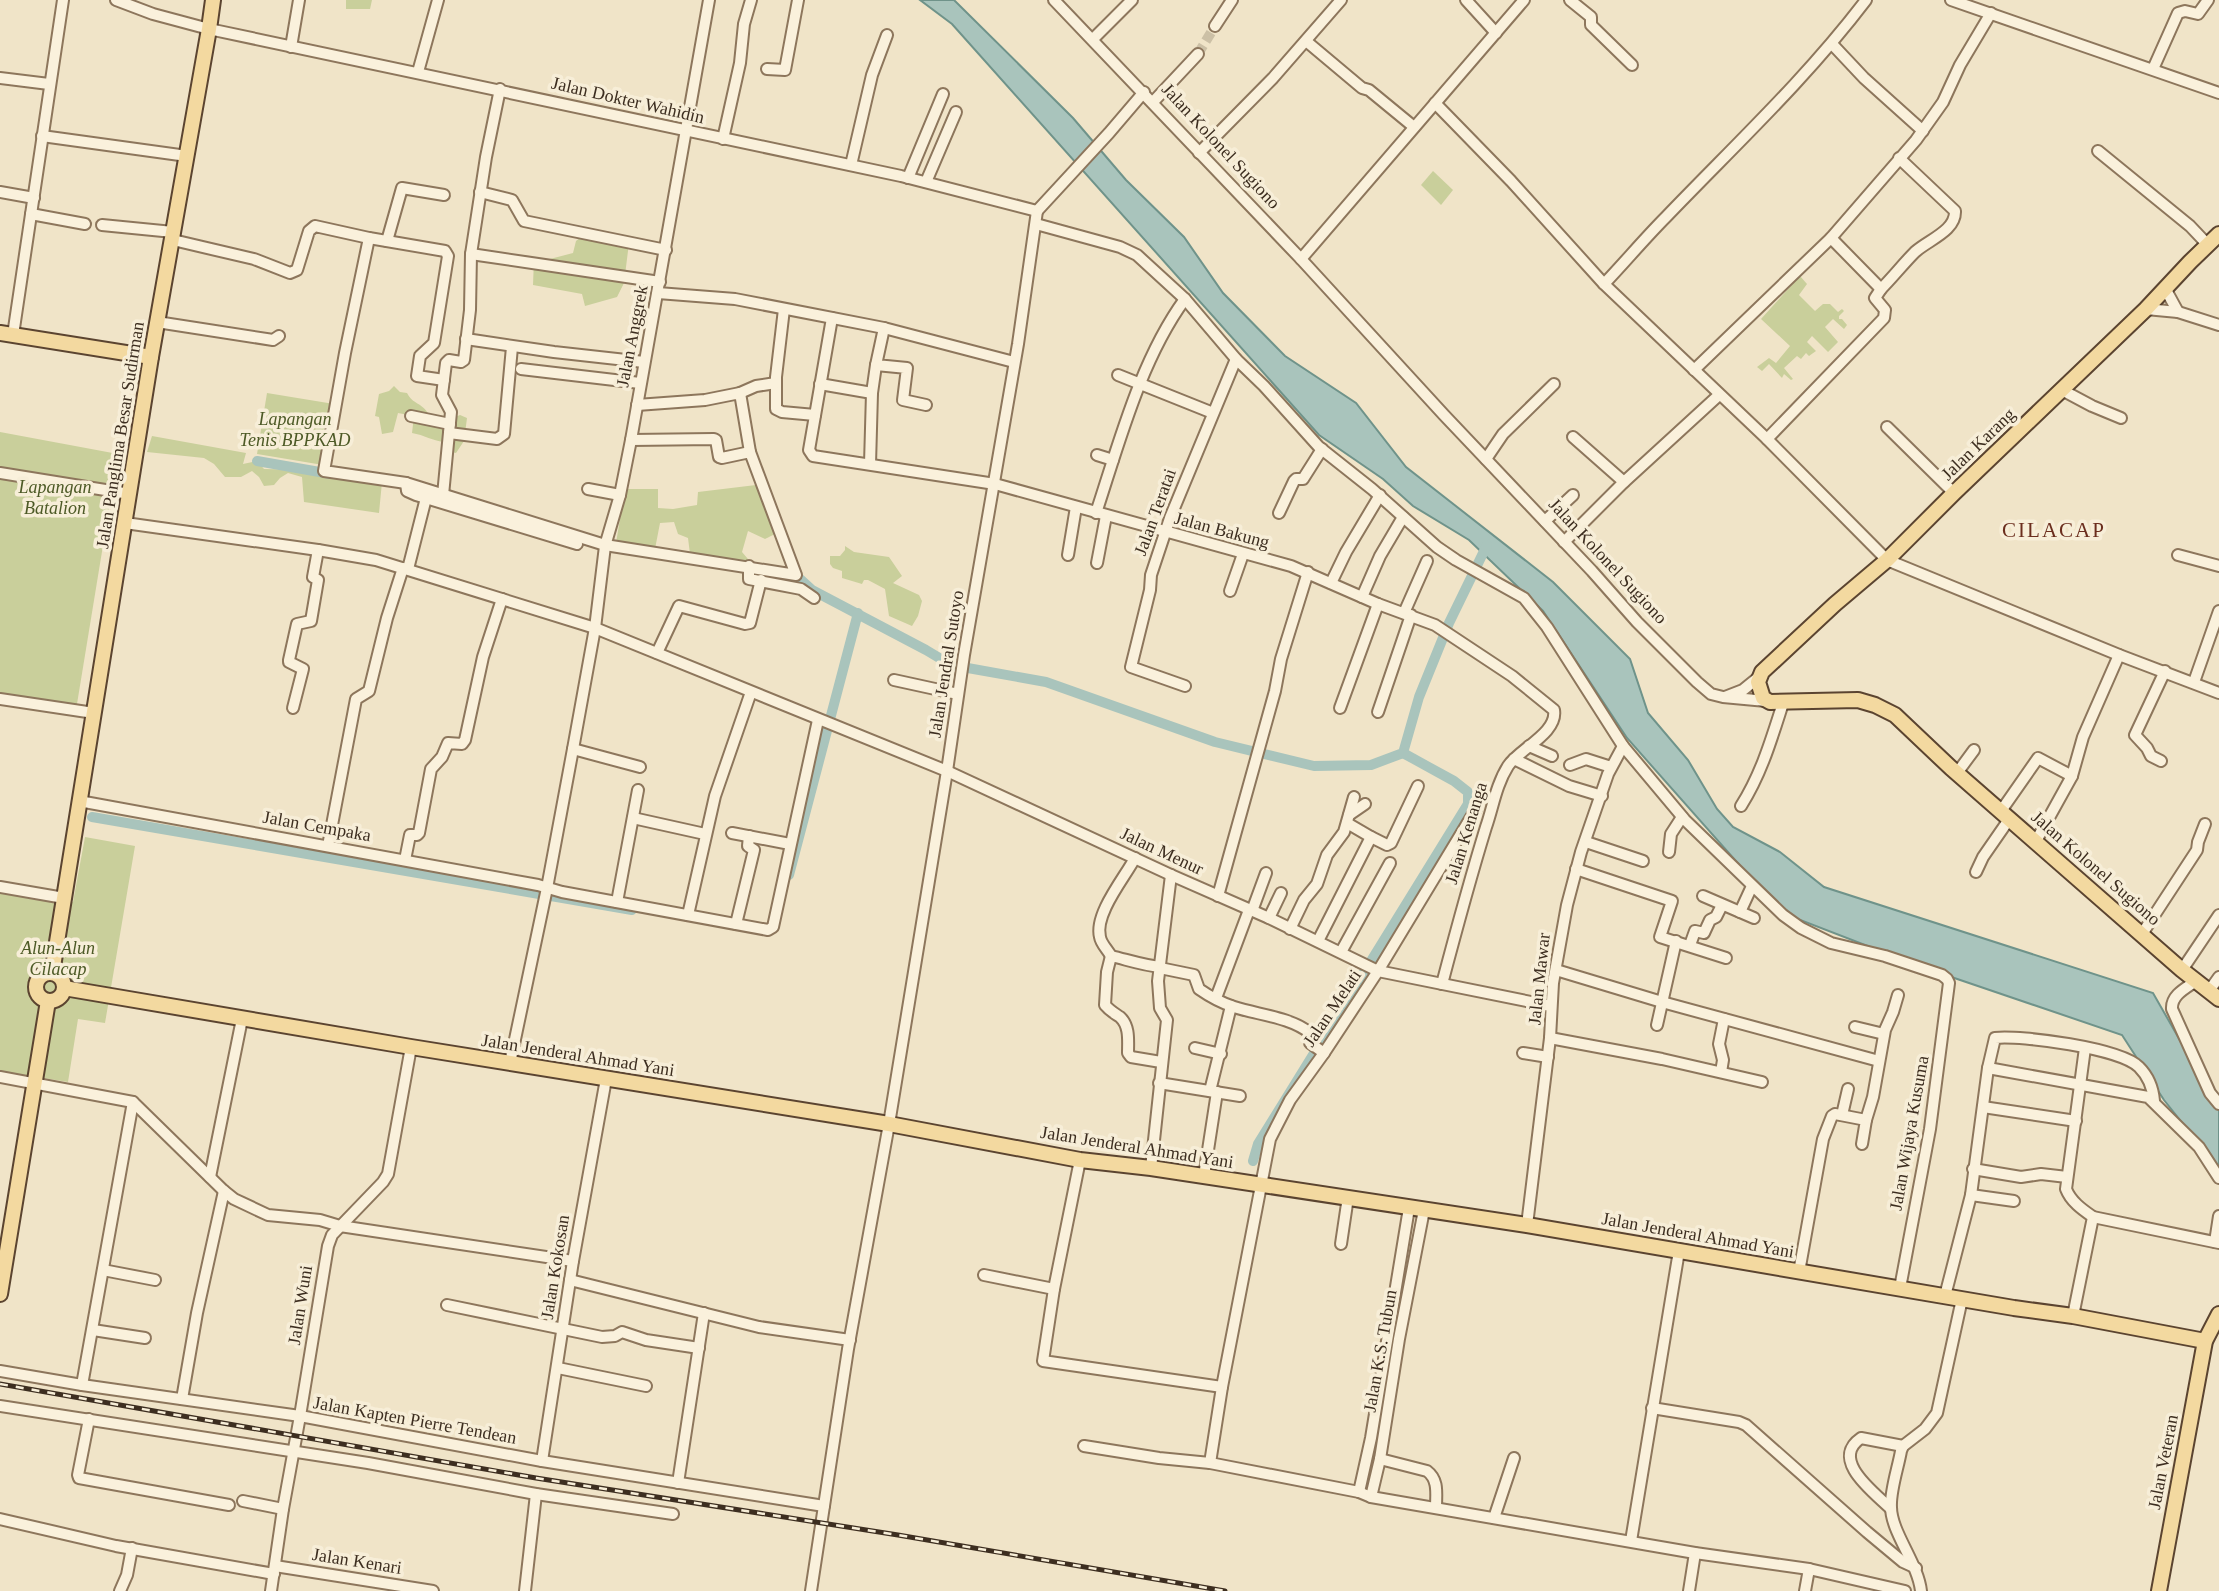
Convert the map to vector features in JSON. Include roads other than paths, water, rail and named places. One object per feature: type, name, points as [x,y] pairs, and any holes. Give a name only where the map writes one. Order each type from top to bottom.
[{"type":"main road","name":"Jalan Panglima Besar Sudirman","points":[[52,972],[151,357],[213,0]]},
{"type":"main road","name":"Jalan Karang","points":[[1759,677],[1835,604],[1887,560],[2166,290],[2214,240]]},
{"type":"main road","points":[[7,334],[151,357]]},
{"type":"main road","points":[[1759,677],[1758,687],[1766,701]]},
{"type":"main road","name":"Jalan Kolonel Sugiono","points":[[1766,701],[1845,699],[1875,705],[1895,716],[2182,970],[2214,995]]},
{"type":"main road","points":[[52,972],[61,978],[64,988],[60,997],[48,1001],[39,996],[36,982],[43,975],[52,972]]},
{"type":"main road","name":"Jalan Jenderal Ahmad Yani","points":[[64,988],[889,1124],[1080,1160],[1151,1168],[1527,1225],[2073,1316],[2205,1341]]},
{"type":"main road","points":[[0,1294],[3,1259],[48,1001]]},
{"type":"main road","name":"Jalan Veteran","points":[[2160,1591],[2205,1341],[2219,1314]]},
{"type":"street","points":[[7,334],[32,214],[63,0]]},
{"type":"street","name":"Jalan Dokter Wahidin","points":[[116,0],[141,10],[209,29],[851,165],[1037,211]]},
{"type":"street","points":[[291,47],[299,0]]},
{"type":"street","points":[[418,72],[438,0]]},
{"type":"street","name":"Jalan Anggrek","points":[[510,1063],[573,749],[595,628],[605,548],[620,495],[631,440],[709,0]]},
{"type":"street","points":[[723,139],[740,63],[744,24],[751,0]]},
{"type":"street","points":[[766,69],[785,69],[798,0]]},
{"type":"street","name":"Jalan Kolonel Sugiono","points":[[1054,0],[1144,92],[1687,673],[1711,694],[1723,698],[1766,701]]},
{"type":"street","points":[[1093,40],[1132,0]]},
{"type":"street","points":[[1215,26],[1232,0]]},
{"type":"street","points":[[1199,153],[1273,78],[1341,0]]},
{"type":"street","points":[[1466,0],[1496,33]]},
{"type":"street","points":[[1301,259],[1524,0]]},
{"type":"street","points":[[1570,0],[1591,17],[1591,25],[1632,65]]},
{"type":"street","points":[[1604,284],[1664,218],[1788,93],[1832,44],[1866,0]]},
{"type":"street","points":[[1951,0],[2219,93]]},
{"type":"street","points":[[2153,69],[2178,13],[2181,11],[2198,14],[2208,0]]},
{"type":"street","points":[[1694,370],[1831,237],[1923,131],[1943,102],[1960,65],[1991,13]]},
{"type":"street","points":[[851,165],[872,75],[887,34]]},
{"type":"street","points":[[1306,41],[1414,127]]},
{"type":"street","points":[[1832,44],[1864,78],[1923,131]]},
{"type":"street","points":[[1153,102],[1198,54]]},
{"type":"street","points":[[0,78],[49,84]]},
{"type":"street","points":[[443,495],[450,429],[450,407],[442,396],[444,380],[447,361],[464,360],[470,310],[471,254],[500,89]]},
{"type":"street","points":[[1037,211],[1144,92]]},
{"type":"street","points":[[908,178],[943,94]]},
{"type":"street","points":[[1435,103],[1511,181],[1604,284],[1767,439],[1887,560],[2219,693]]},
{"type":"street","points":[[926,182],[956,112]]},
{"type":"street","points":[[42,136],[187,156]]},
{"type":"street","points":[[2098,151],[2190,226],[2214,240]]},
{"type":"street","points":[[1767,439],[1882,320],[1885,310],[1875,298],[1881,289],[1917,250],[1937,238],[1956,215],[1954,209],[1899,158]]},
{"type":"street","points":[[387,241],[402,188],[444,195]]},
{"type":"street","points":[[0,192],[34,198]]},
{"type":"street","points":[[480,192],[512,200],[524,221],[666,250]]},
{"type":"street","name":"Jalan Jendral Sutoyo","points":[[811,1591],[850,1340],[889,1124],[947,771],[978,567],[995,484],[1037,211]]},
{"type":"street","points":[[32,214],[85,223]]},
{"type":"street","points":[[102,225],[173,236],[254,259],[290,273],[296,270],[311,226],[448,252],[434,343],[420,356],[417,376],[444,380]]},
{"type":"street","points":[[1036,225],[1129,250],[1185,299],[1236,359],[1322,449],[1456,560],[1524,598],[1538,613],[1623,746],[1682,817],[1752,886],[1740,912]]},
{"type":"street","points":[[1831,237],[1881,289]]},
{"type":"street","points":[[369,238],[324,471],[443,495],[605,548]]},
{"type":"street","points":[[471,254],[735,299],[884,328],[1014,362]]},
{"type":"street","points":[[2166,290],[2178,312]]},
{"type":"street","points":[[1097,562],[1101,514],[1113,460],[1154,352],[1170,319],[1185,299]]},
{"type":"street","points":[[784,309],[776,383],[777,411],[815,415],[832,318]]},
{"type":"street","points":[[2146,309],[2178,312],[2219,325]]},
{"type":"street","points":[[158,322],[273,340],[279,337]]},
{"type":"street","points":[[870,464],[872,393],[884,328]]},
{"type":"street","points":[[466,339],[644,362]]},
{"type":"street","points":[[411,416],[450,429],[497,439],[504,434],[512,347]]},
{"type":"street","name":"Jalan Teratai","points":[[1185,686],[1131,667],[1150,590],[1151,575],[1165,533],[1186,475],[1236,359]]},
{"type":"street","points":[[876,365],[907,368],[903,400],[926,405]]},
{"type":"street","points":[[521,369],[640,383]]},
{"type":"street","points":[[1118,375],[1213,413]]},
{"type":"street","points":[[637,405],[705,400],[776,383]]},
{"type":"street","points":[[820,384],[872,393]]},
{"type":"street","points":[[1486,459],[1503,434],[1554,384]]},
{"type":"street","points":[[2062,390],[2122,418]]},
{"type":"street","points":[[740,393],[750,452],[801,583],[814,598]]},
{"type":"street","points":[[1564,542],[1624,482],[1719,395]]},
{"type":"street","name":"Jalan Bakung","points":[[815,415],[810,454],[995,484],[1308,572],[1378,604],[1435,625],[1453,636]]},
{"type":"street","points":[[1887,427],[1954,493]]},
{"type":"street","points":[[1573,437],[1624,482]]},
{"type":"street","points":[[631,440],[714,439],[719,457],[750,452]]},
{"type":"street","points":[[1279,513],[1294,481],[1303,480],[1322,449]]},
{"type":"street","points":[[1097,455],[1113,460]]},
{"type":"street","points":[[0,473],[130,494]]},
{"type":"street","points":[[406,486],[426,498],[605,548],[748,571],[801,583]]},
{"type":"street","points":[[588,489],[620,495]]},
{"type":"street","points":[[1331,583],[1380,495]]},
{"type":"street","points":[[1545,521],[1573,495]]},
{"type":"street","points":[[328,846],[356,699],[369,691],[387,618],[406,569],[426,498]]},
{"type":"street","points":[[1068,555],[1076,507]]},
{"type":"street","points":[[1362,597],[1380,556],[1403,517]]},
{"type":"street","name":"Jalan Menur","points":[[125,523],[318,550],[376,561],[595,628],[947,771],[1377,970]]},
{"type":"street","points":[[293,708],[303,668],[289,660],[297,624],[311,621],[318,580],[313,576],[318,550]]},
{"type":"street","points":[[1230,591],[1243,554]]},
{"type":"street","points":[[2178,555],[2219,566]]},
{"type":"street","points":[[1378,712],[1427,561]]},
{"type":"street","points":[[748,571],[761,580],[801,583]]},
{"type":"street","points":[[1218,896],[1275,691],[1281,659],[1308,572]]},
{"type":"street","points":[[657,653],[679,606],[745,624],[750,623],[761,580]]},
{"type":"street","points":[[405,860],[410,835],[418,834],[432,767],[442,757],[448,743],[462,744],[466,740],[483,657],[502,600]]},
{"type":"street","points":[[1340,708],[1378,604]]},
{"type":"street","points":[[2194,682],[2219,611]]},
{"type":"street","name":"Jalan Kenanga","points":[[1442,984],[1497,788],[1514,759],[1554,718],[1553,710],[1534,692],[1453,636]]},
{"type":"street","points":[[2036,841],[2072,776],[2083,737],[2119,654]]},
{"type":"street","points":[[2161,761],[2151,756],[2135,736],[2165,671]]},
{"type":"street","points":[[1723,698],[1743,690],[1759,677]]},
{"type":"street","points":[[894,680],[958,694]]},
{"type":"street","points":[[688,915],[715,796],[751,692]]},
{"type":"street","points":[[0,699],[94,713]]},
{"type":"street","points":[[1741,806],[1765,760],[1784,700]]},
{"type":"street","points":[[732,833],[790,844],[823,721]]},
{"type":"street","points":[[1529,746],[1552,756]]},
{"type":"street","name":"Jalan Mawar","points":[[1527,1225],[1548,1057],[1551,1006],[1567,905],[1576,869],[1611,767],[1623,746]]},
{"type":"street","points":[[573,749],[640,767]]},
{"type":"street","points":[[1957,773],[1974,750]]},
{"type":"street","points":[[1976,872],[2005,814],[2038,758],[2072,776]]},
{"type":"street","points":[[1514,759],[1569,786],[1602,796]]},
{"type":"street","points":[[1570,765],[1587,759],[1611,767]]},
{"type":"street","points":[[1348,819],[1371,837],[1387,845],[1391,843],[1418,786]]},
{"type":"street","points":[[617,902],[638,790]]},
{"type":"street","points":[[1290,929],[1304,900],[1317,884],[1327,855],[1338,842],[1354,797]]},
{"type":"street","name":"Jalan Cempaka","points":[[79,801],[405,860],[546,893],[617,902],[768,930],[772,929],[790,844]]},
{"type":"street","points":[[1348,819],[1365,804]]},
{"type":"street","points":[[1377,970],[1476,810]]},
{"type":"street","points":[[1669,852],[1671,834],[1682,817]]},
{"type":"street","points":[[633,818],[705,834]]},
{"type":"street","points":[[2142,934],[2197,850],[2197,842],[2205,824]]},
{"type":"street","points":[[736,924],[754,850],[748,846],[749,836]]},
{"type":"street","points":[[1318,941],[1371,837]]},
{"type":"street","points":[[1586,842],[1643,862]]},
{"type":"street","points":[[1135,858],[1119,881],[1102,916],[1100,941],[1111,956],[1136,964],[1194,975],[1199,989],[1231,1006],[1301,1027],[1310,1033],[1317,1048]]},
{"type":"street","points":[[1341,952],[1390,863]]},
{"type":"street","points":[[1576,869],[1672,901],[1660,935],[1726,958]]},
{"type":"street","points":[[1216,998],[1266,873]]},
{"type":"street","points":[[1151,1168],[1167,1020],[1158,999],[1171,875]]},
{"type":"street","name":"Jalan Wijaya Kusuma","points":[[1752,886],[1783,915],[1815,936],[1942,975],[1949,983],[1930,1129],[1900,1288]]},
{"type":"street","points":[[0,887],[64,898]]},
{"type":"street","points":[[1269,918],[1281,893]]},
{"type":"street","points":[[1703,896],[1754,918]]},
{"type":"street","points":[[1689,945],[1695,931],[1704,933],[1722,905]]},
{"type":"street","points":[[2182,970],[2219,915]]},
{"type":"street","points":[[1657,1025],[1676,941]]},
{"type":"street","points":[[1111,956],[1107,972],[1106,1007],[1127,1027],[1130,1057],[1161,1062]]},
{"type":"street","name":"Jalan Melati","points":[[1210,1463],[1270,1139],[1317,1048],[1377,970],[1551,1006]]},
{"type":"street","points":[[1556,970],[1860,1058],[1879,1061]]},
{"type":"street","points":[[2214,995],[2219,977]]},
{"type":"street","points":[[2196,981],[2177,995],[2172,1002],[2172,1009],[2210,1093],[2219,1104]]},
{"type":"street","points":[[1862,1144],[1884,1034],[1898,995]]},
{"type":"street","points":[[1204,1176],[1213,1072],[1221,1054],[1231,1006]]},
{"type":"street","points":[[210,1177],[242,1019]]},
{"type":"street","points":[[1721,1072],[1723,1057],[1719,1044],[1724,1019]]},
{"type":"street","points":[[1856,1027],[1884,1034]]},
{"type":"street","points":[[1550,1038],[1662,1059],[1762,1082]]},
{"type":"street","points":[[1945,1296],[1971,1195],[1994,1038],[2024,1038],[2116,1055],[2138,1066],[2153,1089],[2154,1101]]},
{"type":"street","name":"Jalan Wuni","points":[[271,1591],[328,1246],[332,1235],[388,1174],[411,1047]]},
{"type":"street","points":[[1195,1048],[1221,1054]]},
{"type":"street","points":[[2085,1048],[2067,1177],[2066,1189],[2069,1196],[2093,1217],[2217,1243],[2219,1216]]},
{"type":"street","points":[[1523,1054],[1548,1057]]},
{"type":"street","points":[[1988,1068],[2148,1097],[2199,1147],[2219,1178]]},
{"type":"street","points":[[0,1077],[133,1102],[224,1191],[234,1199],[268,1215],[320,1220],[340,1226],[573,1261]]},
{"type":"street","name":"Jalan Kokosan","points":[[542,1461],[573,1261],[606,1079]]},
{"type":"street","points":[[1159,1083],[1240,1096]]},
{"type":"street","points":[[1842,1115],[1847,1089]]},
{"type":"street","points":[[82,1385],[133,1102]]},
{"type":"street","points":[[1983,1107],[2076,1121]]},
{"type":"street","points":[[1799,1272],[1823,1139],[1832,1116],[1842,1115],[1866,1120]]},
{"type":"street","points":[[1080,1160],[1054,1289],[1043,1361],[1222,1387]]},
{"type":"street","points":[[1973,1169],[2021,1177],[2042,1174],[2067,1177]]},
{"type":"street","points":[[181,1399],[224,1191]]},
{"type":"street","points":[[1971,1195],[2014,1201]]},
{"type":"street","points":[[1342,1244],[1348,1197]]},
{"type":"street","name":"Jalan K.S. Tubun","points":[[1371,1497],[1380,1459],[1409,1208]]},
{"type":"street","name":"Jalan K.S. Tubun","points":[[1359,1492],[1424,1210]]},
{"type":"street","points":[[2073,1316],[2093,1217]]},
{"type":"street","points":[[1632,1541],[1679,1251]]},
{"type":"street","points":[[103,1270],[156,1280]]},
{"type":"street","points":[[984,1275],[1054,1289]]},
{"type":"street","points":[[570,1280],[759,1327],[850,1340]]},
{"type":"street","points":[[1891,1508],[1903,1446],[1925,1429],[1937,1413],[1962,1299]]},
{"type":"street","points":[[447,1305],[602,1337],[615,1336],[622,1332],[646,1340],[699,1348]]},
{"type":"street","points":[[678,1483],[704,1313]]},
{"type":"street","points":[[93,1330],[145,1338]]},
{"type":"street","points":[[558,1368],[646,1386]]},
{"type":"street","name":"Jalan Kapten Pierre Tendean","points":[[0,1371],[300,1416],[542,1461],[824,1506]]},
{"type":"street","points":[[0,1406],[673,1514]]},
{"type":"street","points":[[1652,1408],[1746,1425],[1867,1532],[1903,1562],[1916,1568]]},
{"type":"street","points":[[89,1419],[79,1478],[229,1505]]},
{"type":"street","points":[[1903,1446],[1861,1438],[1856,1441],[1850,1458],[1854,1472],[1891,1508],[1916,1568],[1921,1591]]},
{"type":"street","points":[[1084,1446],[1210,1463],[1359,1492],[1371,1497],[1695,1553],[1809,1569],[1905,1591]]},
{"type":"street","points":[[1494,1518],[1514,1458]]},
{"type":"street","points":[[1380,1459],[1432,1474],[1437,1487],[1436,1507]]},
{"type":"street","points":[[525,1591],[537,1494]]},
{"type":"street","points":[[243,1501],[283,1508]]},
{"type":"street","name":"Jalan Kenari","points":[[0,1519],[132,1548],[402,1589],[433,1591]]},
{"type":"street","points":[[120,1591],[132,1548]]},
{"type":"street","points":[[1689,1591],[1695,1553]]},
{"type":"street","points":[[1805,1591],[1809,1569]]},
{"type":"water","points":[[920,0],[954,0],[1073,118],[1126,180],[1184,237],[1223,293],[1285,356],[1356,403],[1406,467],[1553,582],[1630,659],[1648,713],[1688,760],[1717,809],[1733,827],[1780,852],[1824,887],[2153,993],[2210,1093],[2219,1103],[2219,1169],[2164,1100],[2122,1035],[1922,967],[1782,913],[1627,738],[1543,611],[1469,540],[1413,506],[1383,479],[1319,435],[952,24]]},
{"type":"waterway","points":[[257,461],[331,474]]},
{"type":"waterway","points":[[786,577],[800,579],[812,590],[951,665],[1046,682],[1215,742],[1314,766],[1371,765],[1403,753],[1419,697],[1449,623],[1487,545]]},
{"type":"waterway","points":[[789,875],[858,613]]},
{"type":"waterway","points":[[1253,1161],[1258,1144],[1468,804],[1468,792],[1454,781],[1403,753]]},
{"type":"waterway","points":[[92,817],[632,910]]},
{"type":"tunnel","points":[[1198,54],[1215,26]]},
{"type":"railway","points":[[0,1384],[536,1478],[898,1535],[1225,1591]]},
{"type":"district","name":"CILACAP","points":[[2054,530]]},
{"type":"park label","name":"Lapangan Tenis BPPKAD","points":[[295,429]]},
{"type":"park label","name":"Lapangan Batalion","points":[[55,497]]},
{"type":"park label","name":"Alun-Alun Cilacap","points":[[58,958]]}]
